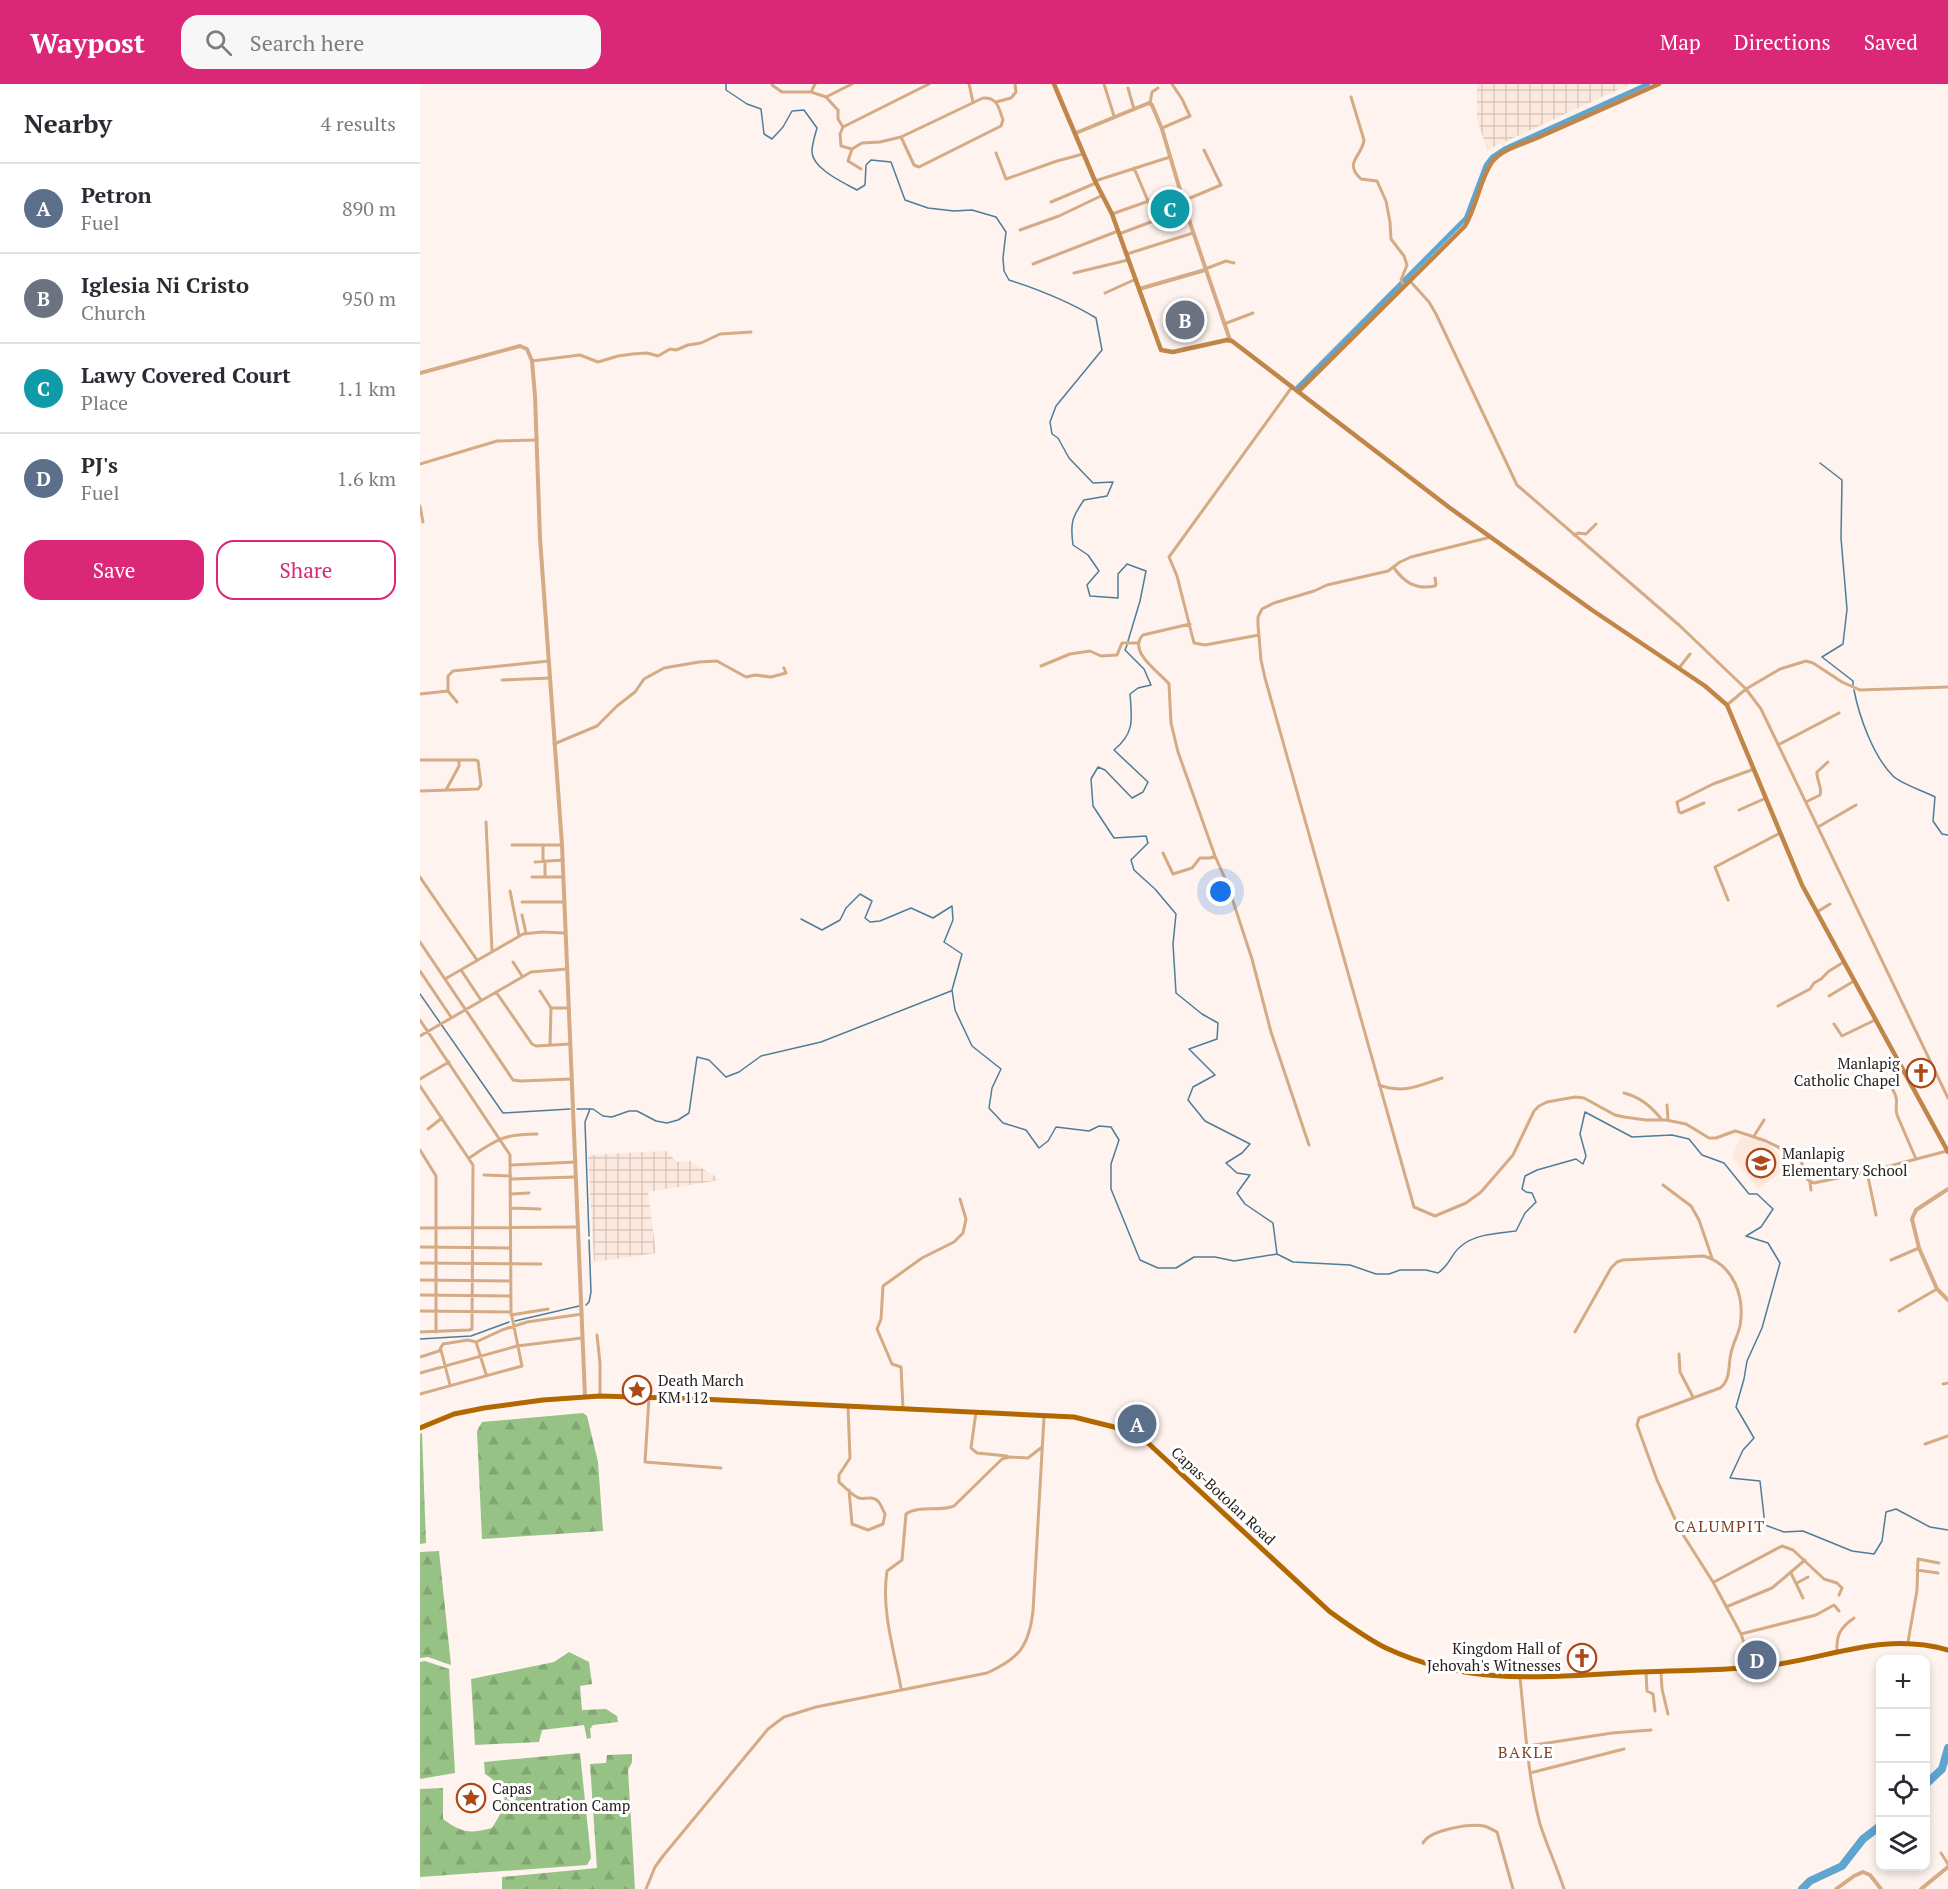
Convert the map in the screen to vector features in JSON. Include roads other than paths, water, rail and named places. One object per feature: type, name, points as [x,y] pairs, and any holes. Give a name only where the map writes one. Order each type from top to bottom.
[{"type":"main road","points":[[1054,84],[1112,214],[1161,350],[1173,352],[1230,340],[1450,508],[1592,610],[1705,686],[1726,705],[1802,885],[1948,1151]]},
{"type":"main road","points":[[1299,391],[1465,226],[1496,158],[1513,148],[1659,84]]},
{"type":"main road","name":"Capas-Botolan Road","points":[[420,1428],[454,1414],[484,1408],[543,1400],[600,1396],[649,1396],[1074,1417],[1102,1423],[1148,1443],[1320,1604],[1351,1628],[1400,1653],[1445,1669],[1492,1677],[1520,1677],[1752,1667],[1798,1661],[1868,1645],[1908,1642],[1948,1650]]},
{"type":"street","points":[[772,84],[782,92],[811,92],[826,97],[838,110],[838,119],[843,127]]},
{"type":"street","points":[[811,92],[815,84]]},
{"type":"street","points":[[826,97],[852,84]]},
{"type":"street","points":[[852,149],[841,146],[840,134],[843,127],[929,84]]},
{"type":"street","points":[[969,84],[973,102]]},
{"type":"street","points":[[996,102],[1014,95],[1015,84]]},
{"type":"street","points":[[1104,84],[1114,117]]},
{"type":"street","points":[[1162,129],[1190,116],[1172,84]]},
{"type":"street","points":[[1128,88],[1134,109]]},
{"type":"street","points":[[1158,88],[1152,92],[1150,104],[1162,129],[1179,190],[1230,340]]},
{"type":"street","points":[[1351,97],[1364,140],[1354,160],[1354,170],[1360,179],[1377,182],[1383,192],[1391,238],[1404,256],[1407,265],[1401,280],[1404,287]]},
{"type":"street","points":[[861,169],[849,163],[848,159],[852,149],[862,143],[901,137],[973,102],[988,98],[996,102],[1003,120],[1002,125],[919,167],[914,165],[901,137]]},
{"type":"street","points":[[1076,133],[1150,104]]},
{"type":"street","points":[[1183,201],[1221,185],[1204,150]]},
{"type":"street","points":[[996,153],[1006,179],[1084,154]]},
{"type":"street","points":[[1051,202],[1096,182],[1170,157]]},
{"type":"street","points":[[1033,264],[1156,220],[1134,168]]},
{"type":"street","points":[[1112,214],[1179,190]]},
{"type":"street","points":[[1020,230],[1059,216],[1103,195]]},
{"type":"street","points":[[1127,254],[1193,233]]},
{"type":"street","points":[[1074,273],[1129,260]]},
{"type":"street","points":[[1139,289],[1226,261],[1234,263]]},
{"type":"street","points":[[1105,293],[1136,279]]},
{"type":"street","points":[[1410,281],[1429,302],[1442,325],[1514,481],[1679,625],[1746,689],[1761,709],[1948,1098]]},
{"type":"street","points":[[1224,324],[1253,313]]},
{"type":"street","points":[[532,362],[580,355],[598,362],[633,354],[649,353],[658,356],[670,349],[676,350],[701,343],[720,334],[752,332]]},
{"type":"street","points":[[420,374],[520,346],[527,349],[532,362],[540,538],[564,877],[585,1397]]},
{"type":"street","points":[[1259,635],[1197,645],[1193,641],[1170,556],[1293,386]]},
{"type":"street","points":[[420,464],[497,441],[537,440]]},
{"type":"street","points":[[420,506],[423,522]]},
{"type":"street","points":[[1574,535],[1586,534],[1596,525]]},
{"type":"street","points":[[1491,537],[1411,557],[1394,568],[1377,574],[1328,585],[1269,605],[1262,609],[1258,617],[1261,660],[1265,678],[1414,1207],[1435,1216],[1466,1203],[1481,1192],[1513,1155],[1534,1111],[1543,1104],[1580,1097],[1615,1115],[1686,1124],[1709,1138],[1716,1138],[1735,1131],[1754,1136],[1798,1157],[1810,1182],[1811,1190]]},
{"type":"street","points":[[1394,568],[1403,579],[1416,587],[1435,586],[1435,578]]},
{"type":"street","points":[[1138,643],[1143,635],[1190,624]]},
{"type":"street","points":[[1041,666],[1070,654],[1090,651],[1101,656],[1117,655],[1121,644],[1138,643]]},
{"type":"street","points":[[1138,643],[1142,655],[1168,684],[1171,723],[1178,752],[1227,884],[1252,959],[1271,1032],[1309,1145]]},
{"type":"street","points":[[1679,668],[1690,654]]},
{"type":"street","points":[[457,702],[448,691],[448,676],[453,671],[549,661]]},
{"type":"street","points":[[554,744],[597,726],[616,706],[635,692],[644,679],[664,668],[717,661],[746,677],[755,675],[771,677],[786,673],[784,668]]},
{"type":"street","points":[[1726,705],[1746,689],[1780,669],[1806,662],[1813,663],[1842,682],[1860,690],[1948,687]]},
{"type":"street","points":[[502,680],[550,678]]},
{"type":"street","points":[[420,694],[448,691]]},
{"type":"street","points":[[1778,745],[1839,713]]},
{"type":"street","points":[[420,760],[478,761],[481,785],[478,789],[420,791]]},
{"type":"street","points":[[446,790],[459,766],[459,760]]},
{"type":"street","points":[[1806,802],[1820,795],[1817,772],[1828,762]]},
{"type":"street","points":[[1704,803],[1680,813],[1677,804],[1713,784],[1754,769]]},
{"type":"street","points":[[1739,810],[1766,798]]},
{"type":"street","points":[[1818,827],[1856,805]]},
{"type":"street","points":[[486,822],[492,951]]},
{"type":"street","points":[[1728,900],[1714,867],[1780,833]]},
{"type":"street","points":[[512,845],[562,845]]},
{"type":"street","points":[[543,845],[545,877]]},
{"type":"street","points":[[1163,853],[1173,874],[1192,868],[1200,858],[1215,856]]},
{"type":"street","points":[[535,862],[563,860]]},
{"type":"street","points":[[420,877],[477,960]]},
{"type":"street","points":[[532,877],[564,877]]},
{"type":"street","points":[[510,891],[519,936]]},
{"type":"street","points":[[522,902],[565,902]]},
{"type":"street","points":[[1817,912],[1830,904]]},
{"type":"street","points":[[522,915],[526,933]]},
{"type":"street","points":[[445,979],[526,933],[565,933]]},
{"type":"street","points":[[420,942],[513,1080],[572,1080]]},
{"type":"street","points":[[513,962],[522,976]]},
{"type":"street","points":[[1778,1006],[1810,989],[1814,983],[1844,962]]},
{"type":"street","points":[[420,1035],[522,976],[536,971],[567,969]]},
{"type":"street","points":[[461,970],[481,1000]]},
{"type":"street","points":[[420,971],[451,1017]]},
{"type":"street","points":[[1829,996],[1854,981]]},
{"type":"street","points":[[540,991],[551,1008],[550,1045]]},
{"type":"street","points":[[496,992],[532,1044],[570,1044]]},
{"type":"street","points":[[551,1008],[569,1008]]},
{"type":"street","points":[[420,1020],[510,1153],[511,1314],[522,1366],[420,1394]]},
{"type":"street","points":[[1834,1024],[1842,1036],[1875,1020]]},
{"type":"street","points":[[420,1079],[449,1062]]},
{"type":"street","points":[[1379,1085],[1394,1090],[1405,1090],[1442,1078]]},
{"type":"street","points":[[420,1086],[472,1165],[473,1227],[472,1326],[469,1330],[420,1332]]},
{"type":"street","points":[[1893,1090],[1897,1100],[1896,1116],[1916,1159]]},
{"type":"street","points":[[1624,1093],[1641,1099],[1662,1120]]},
{"type":"street","points":[[1667,1105],[1668,1120]]},
{"type":"street","points":[[428,1129],[442,1118]]},
{"type":"street","points":[[1754,1136],[1764,1120]]},
{"type":"street","points":[[469,1158],[499,1138],[517,1134],[537,1134]]},
{"type":"street","points":[[420,1150],[436,1174],[436,1332]]},
{"type":"street","points":[[1810,1182],[1816,1183],[1867,1172],[1948,1151]]},
{"type":"street","points":[[511,1165],[576,1162]]},
{"type":"street","points":[[1867,1172],[1876,1215]]},
{"type":"street","points":[[484,1175],[576,1177]]},
{"type":"street","points":[[1663,1185],[1691,1206],[1699,1220],[1712,1258],[1725,1269],[1738,1289],[1740,1326],[1731,1351],[1727,1380],[1724,1385],[1639,1419],[1637,1429],[1680,1530],[1713,1582],[1741,1634],[1752,1667]]},
{"type":"street","points":[[1948,1189],[1916,1210],[1912,1227],[1937,1289],[1948,1300]]},
{"type":"street","points":[[511,1194],[529,1193]]},
{"type":"street","points":[[903,1408],[901,1366],[892,1364],[877,1327],[881,1320],[883,1286],[922,1258],[954,1242],[963,1233],[966,1220],[960,1199]]},
{"type":"street","points":[[511,1208],[540,1209]]},
{"type":"street","points":[[420,1228],[578,1227]]},
{"type":"street","points":[[420,1247],[510,1248]]},
{"type":"street","points":[[1891,1260],[1919,1248]]},
{"type":"street","points":[[1575,1332],[1611,1268],[1617,1262],[1696,1256],[1712,1258]]},
{"type":"street","points":[[420,1263],[541,1264]]},
{"type":"street","points":[[420,1280],[511,1281]]},
{"type":"street","points":[[1899,1311],[1937,1289]]},
{"type":"street","points":[[420,1295],[511,1296]]},
{"type":"street","points":[[420,1311],[511,1314],[548,1310]]},
{"type":"street","points":[[450,1385],[441,1350],[443,1344],[468,1340],[476,1342],[512,1327],[546,1318],[582,1314]]},
{"type":"street","points":[[597,1335],[600,1396]]},
{"type":"street","points":[[420,1373],[517,1346],[582,1338]]},
{"type":"street","points":[[476,1342],[486,1375]]},
{"type":"street","points":[[420,1357],[441,1350]]},
{"type":"street","points":[[1679,1354],[1680,1372],[1693,1397]]},
{"type":"street","points":[[1943,1383],[1948,1383]]},
{"type":"street","points":[[649,1396],[645,1462],[721,1468]]},
{"type":"street","points":[[848,1406],[850,1458],[839,1475],[839,1482],[849,1490],[859,1498],[873,1497],[878,1500],[885,1514],[883,1524],[868,1530],[851,1524],[849,1490]]},
{"type":"street","points":[[976,1412],[971,1448],[977,1453],[1028,1458],[1042,1447]]},
{"type":"street","points":[[646,1889],[655,1867],[663,1856],[776,1722],[784,1717],[816,1707],[987,1673],[1006,1665],[1021,1650],[1031,1628],[1033,1611],[1044,1415]]},
{"type":"street","points":[[1925,1444],[1948,1436]]},
{"type":"street","points":[[902,1689],[886,1618],[886,1605],[887,1570],[901,1563],[906,1514],[913,1510],[954,1506],[996,1464],[1009,1457]]},
{"type":"street","points":[[1713,1582],[1780,1546],[1793,1550],[1824,1579],[1838,1583],[1842,1588],[1839,1595]]},
{"type":"street","points":[[1908,1642],[1917,1590],[1919,1559],[1939,1563]]},
{"type":"street","points":[[1726,1607],[1772,1588],[1805,1560]]},
{"type":"street","points":[[1917,1570],[1938,1574]]},
{"type":"street","points":[[1791,1573],[1803,1598]]},
{"type":"street","points":[[1797,1583],[1808,1577]]},
{"type":"street","points":[[1741,1634],[1816,1615],[1834,1605],[1839,1611]]},
{"type":"street","points":[[1837,1652],[1836,1641],[1840,1629],[1854,1618]]},
{"type":"street","points":[[1661,1671],[1662,1689],[1668,1714]]},
{"type":"street","points":[[1646,1672],[1647,1690],[1653,1694],[1655,1711]]},
{"type":"street","points":[[1520,1677],[1530,1773],[1540,1824],[1564,1889]]},
{"type":"street","points":[[1528,1746],[1612,1732],[1651,1730]]},
{"type":"street","points":[[1530,1773],[1624,1749]]},
{"type":"street","points":[[1423,1843],[1431,1835],[1451,1829],[1471,1826],[1490,1828],[1497,1832],[1512,1889]]},
{"type":"street","points":[[1921,1889],[1948,1866],[1941,1853]]},
{"type":"street","points":[[1839,1888],[1863,1872],[1870,1875],[1881,1889]]},
{"type":"waterway","points":[[726,84],[726,90],[747,104],[761,109],[764,134],[772,139],[783,127],[792,111],[804,110],[817,128],[813,142],[813,157],[822,169],[857,190],[865,185],[866,165],[871,160],[891,162],[905,200],[928,208],[954,211],[972,210],[996,217],[1006,232],[1003,258],[1004,271],[1009,280],[1054,296],[1096,318],[1102,350],[1056,406],[1050,422],[1052,434],[1058,438],[1069,458],[1093,483],[1113,482],[1107,496],[1084,500],[1073,521],[1073,545],[1088,555],[1099,571],[1087,585],[1090,596],[1118,598],[1118,574],[1127,564],[1146,571],[1128,641]]},
{"type":"waterway","points":[[1298,387],[1466,218],[1486,165],[1492,157],[1504,149],[1648,84]]},
{"type":"waterway","points":[[1820,463],[1842,480],[1841,538],[1847,609],[1843,644],[1822,657],[1853,681],[1853,685]]},
{"type":"waterway","points":[[1127,645],[1125,650],[1144,669],[1151,685],[1138,688],[1130,694],[1131,725],[1126,738],[1114,750],[1148,782],[1143,792],[1132,798],[1105,770],[1098,767],[1091,779],[1093,806],[1114,838],[1146,836],[1148,843],[1131,860],[1134,870],[1155,889],[1176,914],[1173,944],[1176,993],[1202,1014],[1218,1023],[1217,1039],[1189,1049],[1215,1075],[1193,1087],[1188,1100],[1205,1121],[1250,1144],[1242,1153],[1226,1163],[1237,1173],[1250,1175],[1237,1193],[1245,1204],[1273,1223],[1277,1254],[1293,1262],[1350,1265],[1376,1274],[1389,1274],[1400,1270],[1426,1270],[1438,1273],[1457,1250],[1472,1239],[1516,1231],[1525,1213],[1536,1202],[1532,1193],[1522,1189],[1525,1176],[1537,1170],[1576,1159],[1583,1164],[1586,1156],[1580,1134],[1585,1112],[1632,1137],[1672,1135],[1689,1139],[1702,1155],[1724,1163],[1749,1194],[1757,1194],[1773,1209],[1761,1227],[1746,1236],[1768,1243],[1780,1263],[1762,1328],[1747,1361],[1736,1407],[1754,1438],[1743,1450],[1730,1478],[1760,1481],[1765,1525],[1784,1532],[1803,1531],[1852,1551],[1874,1554],[1882,1541],[1886,1512],[1896,1509],[1930,1527],[1948,1530]]},
{"type":"waterway","points":[[1854,690],[1863,723],[1879,758],[1897,779],[1935,797],[1933,821],[1942,834],[1948,835]]},
{"type":"waterway","points":[[801,919],[822,930],[840,920],[846,908],[860,894],[872,901],[865,918],[870,922],[880,921],[911,908],[933,918],[952,906],[953,920],[944,942],[962,954],[952,990],[955,1010],[972,1046],[1001,1069],[992,1088],[989,1108],[1003,1123],[1026,1130],[1039,1148],[1048,1141],[1056,1127],[1089,1131],[1099,1126],[1111,1127],[1119,1140],[1111,1164],[1111,1189],[1140,1260],[1158,1268],[1176,1268],[1194,1257],[1215,1257],[1234,1261],[1277,1254]]},
{"type":"waterway","points":[[577,1109],[593,1109],[603,1116],[612,1117],[629,1111],[637,1111],[656,1121],[667,1123],[678,1120],[689,1113],[697,1057],[709,1060],[726,1077],[739,1072],[761,1056],[821,1042],[951,991]]},
{"type":"waterway","points":[[420,994],[503,1113],[570,1109]]},
{"type":"waterway","points":[[589,1236],[585,1122],[590,1109]]},
{"type":"waterway","points":[[586,1305],[591,1292],[589,1240]]},
{"type":"waterway","points":[[515,1321],[579,1306]]},
{"type":"waterway","points":[[420,1339],[471,1336],[509,1322]]},
{"type":"waterway","points":[[1930,1780],[1942,1769],[1948,1748]]},
{"type":"waterway","points":[[1802,1889],[1810,1881],[1842,1866],[1863,1839],[1876,1829]]},
{"type":"place","name":"Lawy Covered Court","points":[[1170,209]]},
{"type":"place","name":"Iglesia Ni Cristo","points":[[1185,320]]},
{"type":"place","name":"Manlapig Catholic Chapel","points":[[1921,1073]]},
{"type":"place","name":"Manlapig Elementary School","points":[[1761,1163]]},
{"type":"place","name":"Death March KM 112","points":[[637,1390]]},
{"type":"place","name":"Petron","points":[[1137,1424]]},
{"type":"place","name":"Kingdom Hall of Jehovah's Witnesses","points":[[1582,1658]]},
{"type":"place","name":"PJ's","points":[[1757,1660]]},
{"type":"place","name":"Capas Concentration Camp","points":[[471,1798]]},
{"type":"district","name":"CALUMPIT","points":[[1720,1526]]},
{"type":"district","name":"BAKLE","points":[[1526,1752]]}]
